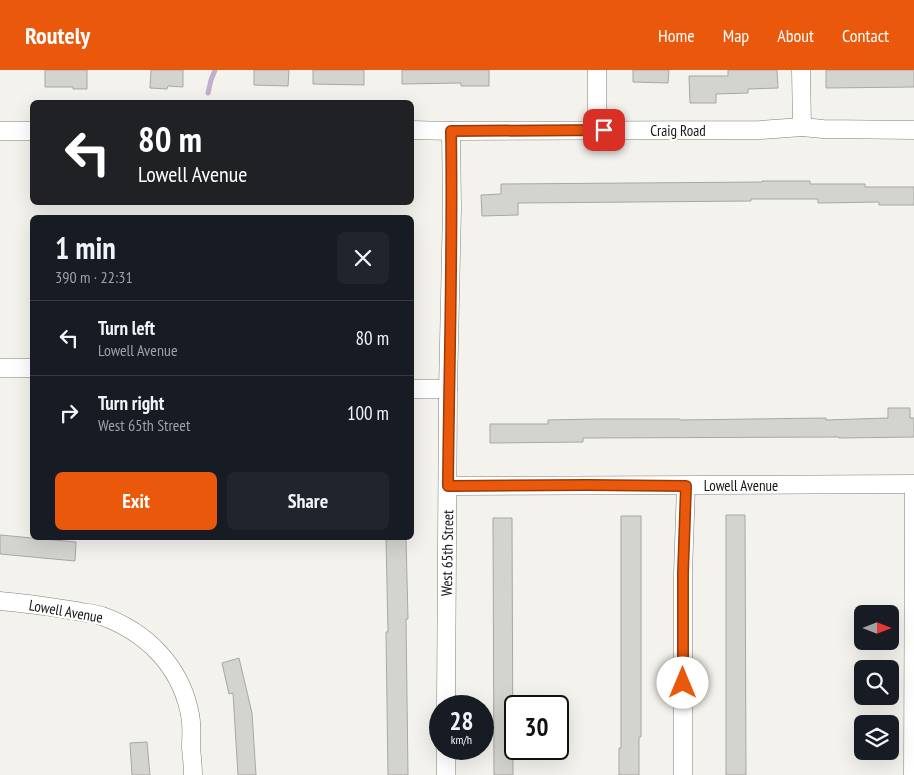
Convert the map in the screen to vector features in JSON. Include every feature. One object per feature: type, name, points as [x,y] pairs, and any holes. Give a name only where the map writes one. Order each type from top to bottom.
[{"type":"street","points":[[597,70],[597,130]]},
{"type":"street","points":[[802,70],[802,127]]},
{"type":"street","name":"Craig Road","points":[[414,130],[760,130],[802,127],[914,130]]},
{"type":"street","points":[[0,131],[30,131]]},
{"type":"street","name":"West 65th Street","points":[[446,695],[448,389],[452,208],[451,131]]},
{"type":"street","points":[[0,368],[30,368]]},
{"type":"street","points":[[414,389],[448,389]]},
{"type":"street","points":[[913,775],[914,484]]},
{"type":"street","name":"Lowell Avenue","points":[[448,486],[914,484]]},
{"type":"street","points":[[683,775],[683,573],[686,486]]},
{"type":"street","name":"Lowell Avenue","points":[[0,601],[101,616],[132,630],[153,647],[168,663],[184,691],[192,726],[193,775]]},
{"type":"street","points":[[446,760],[446,775]]},
{"type":"building","points":[[45,70],[87,70],[87,89],[45,87]]},
{"type":"building","points":[[151,70],[183,70],[183,87],[168,86],[167,89],[150,88]]},
{"type":"building","points":[[254,70],[289,70],[288,86],[254,85]]},
{"type":"building","points":[[313,70],[364,70],[364,85],[313,84]]},
{"type":"building","points":[[402,70],[489,70],[489,86],[461,86],[461,83],[402,84]]},
{"type":"building","points":[[633,70],[669,70],[668,83],[633,82]]},
{"type":"building","points":[[728,70],[777,70],[778,88],[748,89],[748,93],[716,94],[716,103],[690,103],[689,76],[728,76]]},
{"type":"building","points":[[826,70],[914,70],[914,87],[826,88]]},
{"type":"building","points":[[810,181],[810,184],[865,184],[865,187],[914,187],[914,205],[879,205],[879,202],[818,203],[818,199],[518,203],[518,215],[482,216],[481,195],[501,194],[501,184]]},
{"type":"building","points":[[888,408],[910,408],[910,418],[914,418],[914,437],[583,438],[583,442],[490,443],[490,424],[548,424],[548,420],[598,419],[826,418],[826,420],[888,418]]},
{"type":"building","points":[[726,515],[745,515],[746,775],[726,775]]},
{"type":"building","points":[[621,516],[641,516],[641,737],[639,737],[639,775],[619,775],[619,748],[621,748]]},
{"type":"building","points":[[493,518],[512,518],[513,695],[504,695],[504,760],[513,760],[513,775],[494,775]]},
{"type":"building","points":[[0,535],[30,538],[30,540],[76,542],[75,561],[0,554]]},
{"type":"building","points":[[386,540],[406,540],[408,775],[388,775],[386,632],[388,632]]},
{"type":"building","points":[[239,658],[252,713],[256,775],[238,775],[233,693],[229,694],[222,663]]},
{"type":"building","points":[[147,742],[150,775],[132,775],[130,743]]},
{"type":"waterway","points":[[208,93],[215,70]]},
{"type":"route","points":[[604,130],[451,131],[452,208],[448,486],[686,486],[683,573],[683,683]]}]
